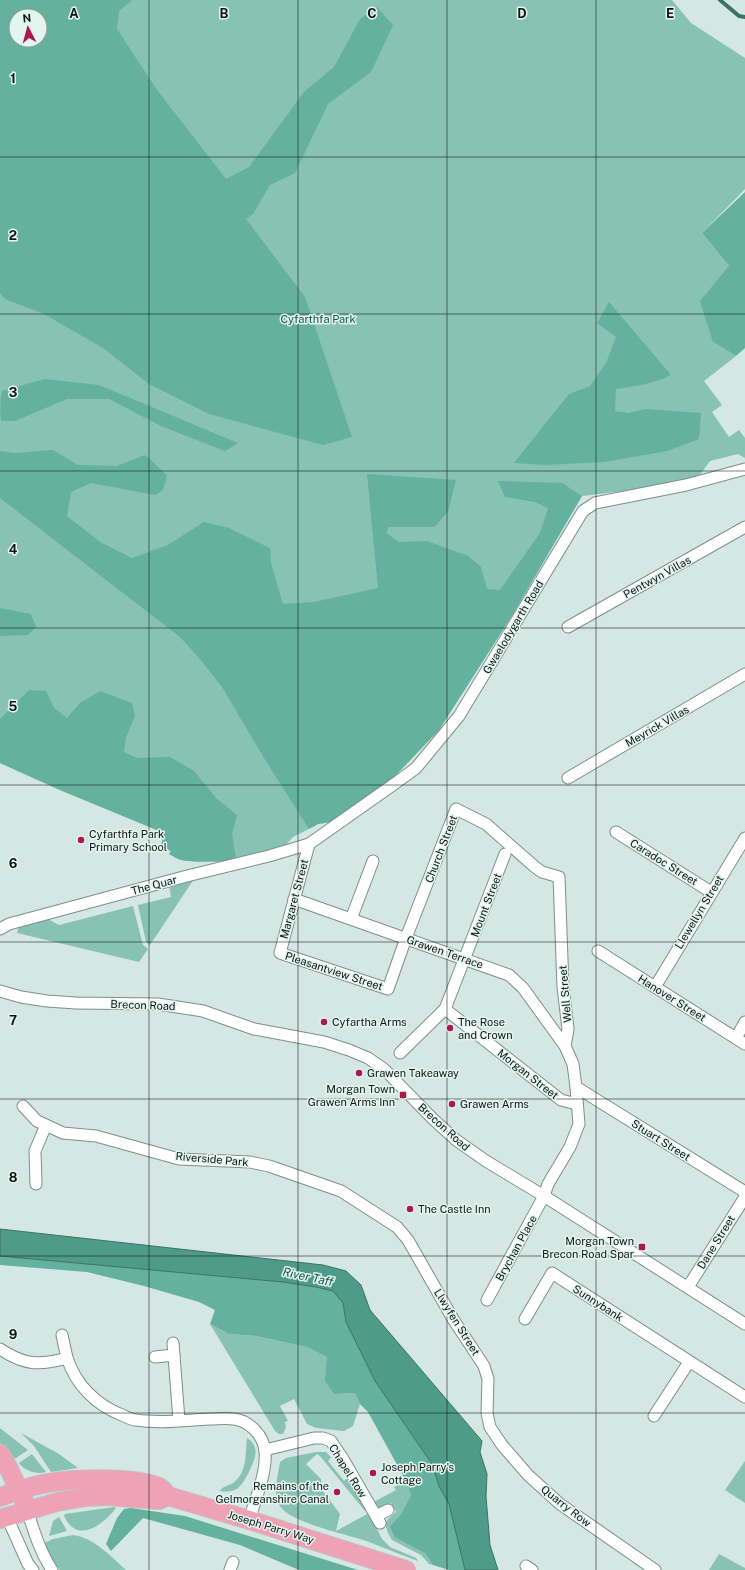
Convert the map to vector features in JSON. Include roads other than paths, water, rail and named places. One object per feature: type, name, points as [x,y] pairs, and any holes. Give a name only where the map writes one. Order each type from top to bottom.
[{"type":"main road","points":[[0,1454],[20,1490],[27,1510]]},
{"type":"main road","name":"Joseph Parry Way","points":[[0,1498],[38,1484],[65,1480],[136,1482],[161,1488],[168,1496],[406,1570]]},
{"type":"main road","points":[[0,1498],[4,1518],[57,1502],[86,1497],[107,1496],[159,1500],[168,1496]]},
{"type":"street","name":"Gwaelodygarth Road","points":[[309,844],[416,768],[459,716],[583,511],[595,503],[686,485],[745,471]]},
{"type":"street","name":"Pentwyn Villas","points":[[568,627],[745,527]]},
{"type":"street","name":"Meyrick Villas","points":[[568,778],[745,674]]},
{"type":"street","name":"Church Street","points":[[406,938],[456,810],[486,824],[542,872],[559,877]]},
{"type":"street","name":"Caradoc Street","points":[[616,832],[712,892]]},
{"type":"street","name":"Llewellyn Street","points":[[655,987],[745,838]]},
{"type":"street","name":"Margaret Street","points":[[280,953],[309,844]]},
{"type":"street","name":"The Quar","points":[[0,928],[9,924],[187,876],[269,856],[309,844]]},
{"type":"street","name":"Mount Street","points":[[400,1053],[445,1009],[505,854]]},
{"type":"street","points":[[351,919],[373,862]]},
{"type":"street","name":"Well Street","points":[[559,877],[563,987],[568,1029],[565,1046]]},
{"type":"street","name":"Grawen Terrace","points":[[294,899],[510,974],[523,988],[565,1046]]},
{"type":"street","name":"Pleasantview Street","points":[[280,953],[388,989],[406,938]]},
{"type":"street","name":"Hanover Street","points":[[598,951],[740,1041]]},
{"type":"street","name":"Brecon Road","points":[[0,991],[21,997],[47,1001],[76,1003],[158,1004],[203,1011],[254,1029],[324,1042],[368,1058],[384,1069],[456,1140],[486,1162],[544,1196],[745,1324]]},
{"type":"street","name":"Morgan Street","points":[[445,1009],[561,1100],[577,1104]]},
{"type":"street","points":[[740,1041],[745,1022]]},
{"type":"street","points":[[544,1196],[548,1184],[570,1147],[579,1124],[573,1064],[565,1046]]},
{"type":"street","name":"Stuart Street","points":[[576,1087],[745,1192]]},
{"type":"street","name":"Riverside Park","points":[[23,1106],[37,1121],[63,1133],[96,1136],[179,1158],[250,1162],[269,1166],[341,1191],[397,1227]]},
{"type":"street","points":[[36,1184],[35,1151],[46,1126]]},
{"type":"street","name":"Brychan Place","points":[[487,1300],[544,1196]]},
{"type":"street","name":"Dane Street","points":[[688,1287],[745,1197]]},
{"type":"street","name":"Llwyfen Street","points":[[397,1227],[408,1240],[453,1319],[484,1366],[488,1379],[487,1413],[490,1427]]},
{"type":"street","name":"Sunnybank","points":[[525,1319],[552,1273],[745,1397]]},
{"type":"street","points":[[62,1335],[71,1370],[78,1381],[92,1398],[111,1411],[135,1420],[151,1422],[234,1419],[251,1426],[257,1432],[265,1450],[264,1470],[249,1520]]},
{"type":"street","points":[[173,1343],[179,1420]]},
{"type":"street","points":[[0,1349],[16,1359],[33,1364],[67,1358]]},
{"type":"street","points":[[155,1357],[174,1355]]},
{"type":"street","points":[[654,1416],[689,1362]]},
{"type":"street","name":"Quarry Row","points":[[490,1427],[502,1446],[524,1471],[560,1504],[655,1570]]},
{"type":"street","name":"Chapel Row","points":[[265,1450],[314,1438],[324,1438],[331,1441],[378,1520],[388,1510]]},
{"type":"street","points":[[27,1510],[45,1560],[52,1570]]},
{"type":"street","points":[[4,1518],[28,1564],[33,1570]]},
{"type":"water","name":"River Taff","points":[[0,1229],[323,1265],[346,1271],[361,1285],[370,1310],[482,1441],[480,1452],[487,1474],[486,1496],[490,1545],[498,1570],[465,1570],[449,1504],[439,1486],[432,1464],[375,1381],[346,1322],[343,1303],[333,1291],[283,1282],[0,1256]]},
{"type":"waterway","points":[[720,0],[739,16],[745,17]]},
{"type":"place","name":"Cyfarthfa Park Primary School","points":[[81,840]]},
{"type":"place","name":"Cyfartha Arms","points":[[324,1022]]},
{"type":"place","name":"The Rose and Crown","points":[[450,1028]]},
{"type":"place","name":"Grawen Takeaway","points":[[359,1073]]},
{"type":"place","name":"Morgan Town Grawen Arms Inn","points":[[403,1095]]},
{"type":"place","name":"Grawen Arms","points":[[452,1104]]},
{"type":"place","name":"The Castle Inn","points":[[410,1209]]},
{"type":"place","name":"Morgan Town Brecon Road Spar","points":[[642,1247]]},
{"type":"place","name":"Joseph Parry's Cottage","points":[[373,1473]]},
{"type":"place","name":"Remains of the Gelmorganshire Canal","points":[[337,1492]]},
{"type":"park label","name":"Cyfarthfa Park","points":[[318,319]]}]
